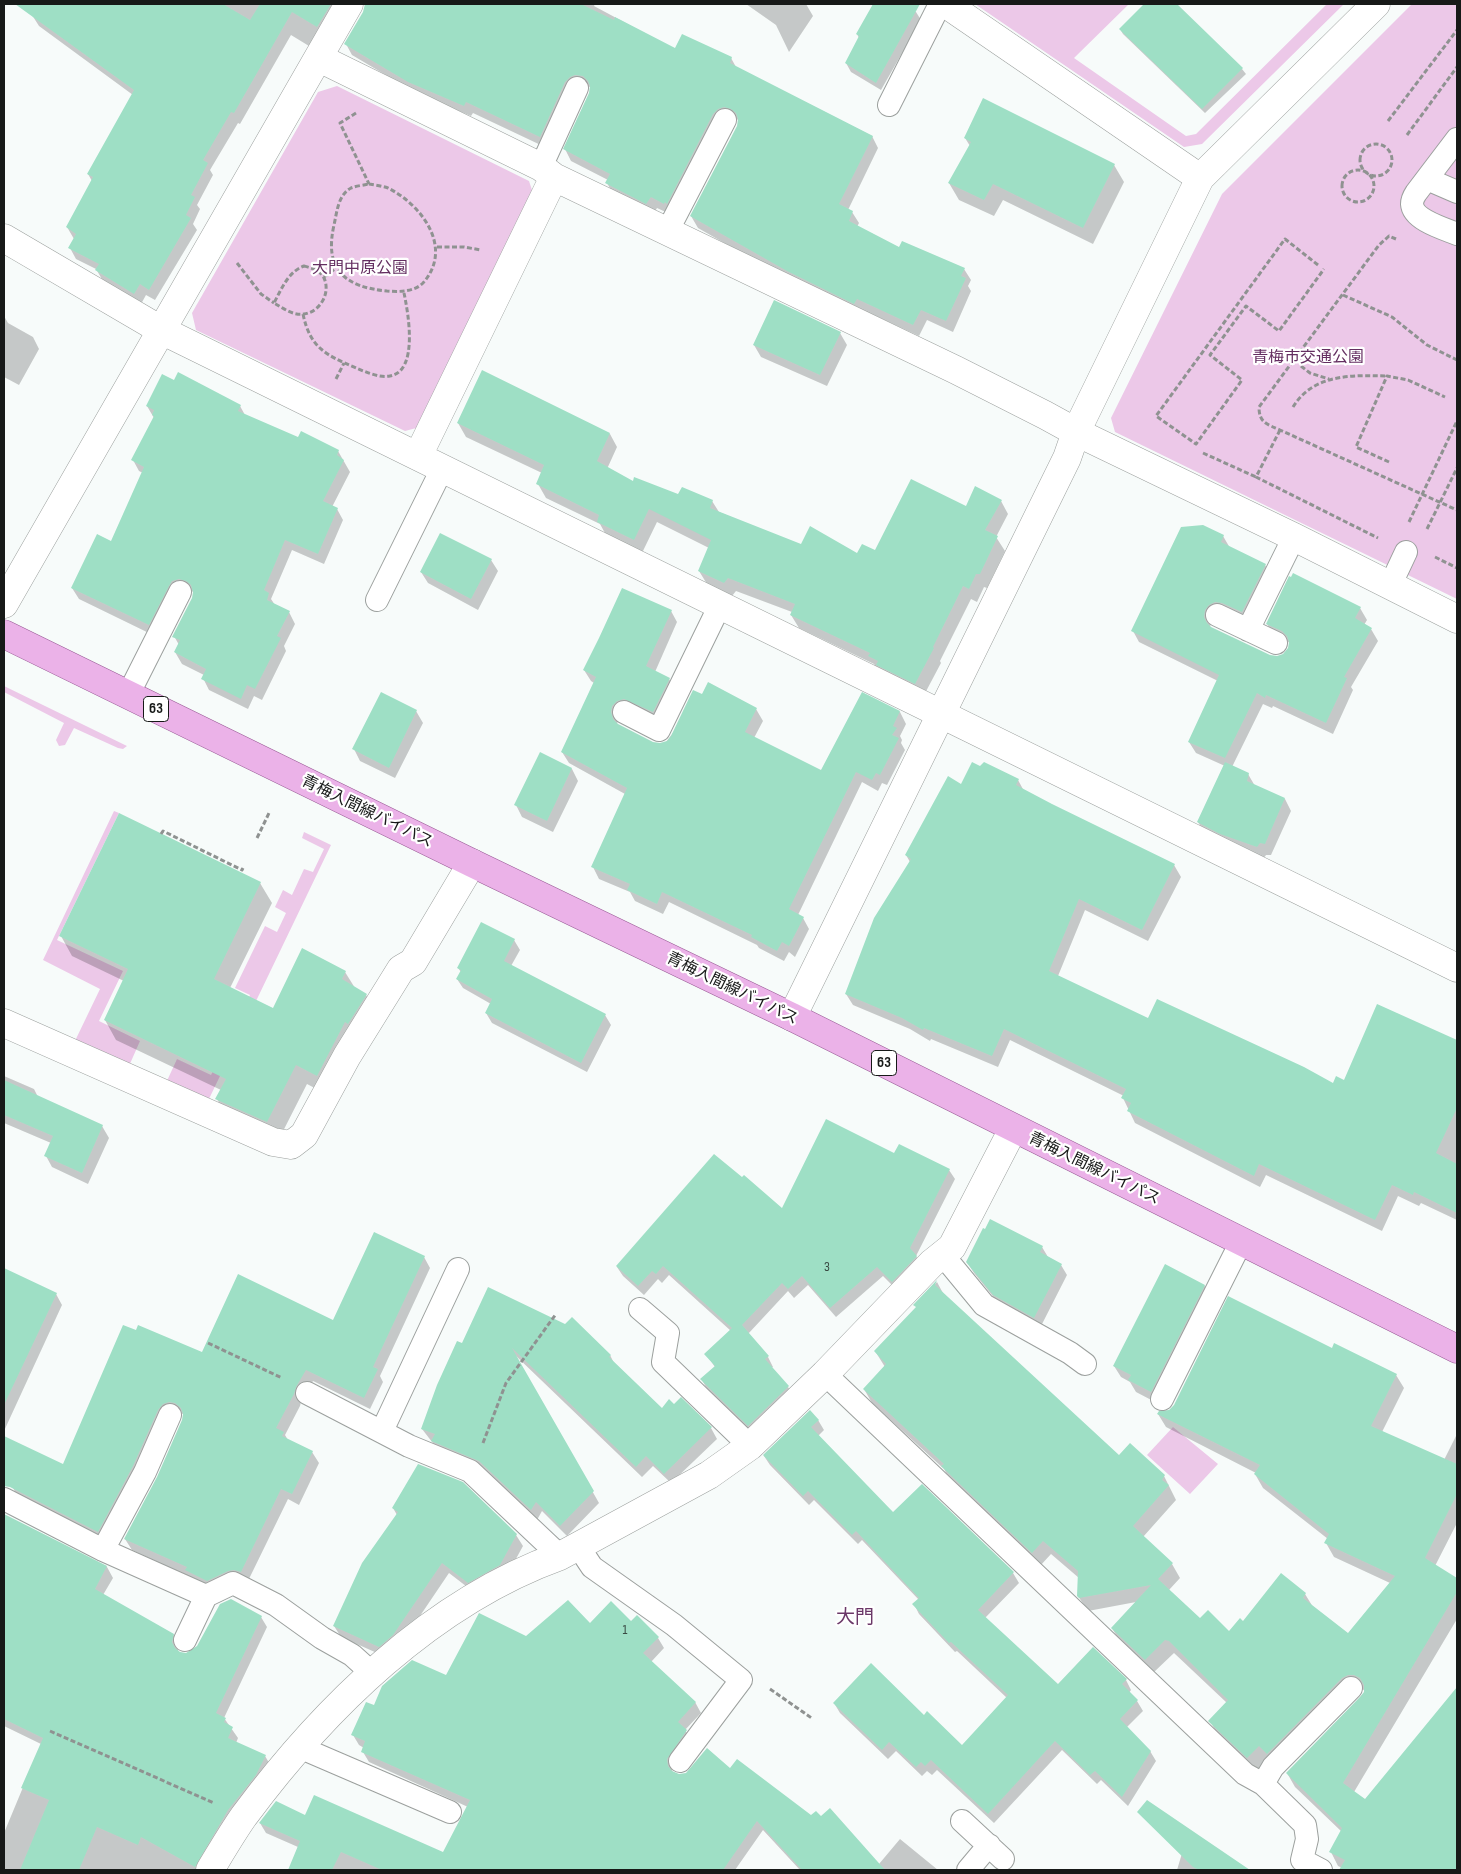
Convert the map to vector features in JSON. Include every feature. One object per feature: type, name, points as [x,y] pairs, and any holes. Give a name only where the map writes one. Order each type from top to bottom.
[{"type":"main road","name":"青梅入間線バイパス","points":[[4,634],[472,864],[792,1017],[1457,1349]]},
{"type":"street","points":[[4,604],[349,4]]},
{"type":"street","points":[[946,4],[1200,178]]},
{"type":"street","points":[[792,1017],[940,712],[1067,458],[1076,432],[1200,178],[1376,4]]},
{"type":"street","points":[[319,58],[667,232],[956,370],[1076,432],[1294,537],[1457,619]]},
{"type":"street","points":[[418,456],[511,265],[547,172]]},
{"type":"street","points":[[4,238],[161,330],[1457,968]]},
{"type":"street","points":[[4,1023],[273,1142],[291,1145],[304,1135],[347,1056],[381,1001],[401,969],[413,962],[472,864]]},
{"type":"street","points":[[210,1870],[244,1817],[299,1748],[372,1672],[396,1651],[475,1597],[540,1563],[569,1551],[709,1475],[750,1446],[825,1374],[932,1263],[952,1247],[1013,1129]]},
{"type":"lane","points":[[888,104],[940,4]]},
{"type":"lane","points":[[547,172],[577,88]]},
{"type":"lane","points":[[667,232],[725,120]]},
{"type":"lane","points":[[1457,139],[1427,179],[1412,203],[1414,210],[1420,218],[1457,234]]},
{"type":"lane","points":[[1427,179],[1457,192]]},
{"type":"lane","points":[[377,600],[442,469]]},
{"type":"lane","points":[[1248,630],[1294,537]]},
{"type":"lane","points":[[1390,586],[1403,546]]},
{"type":"lane","points":[[128,695],[180,592]]},
{"type":"lane","points":[[624,712],[659,730],[720,605]]},
{"type":"lane","points":[[1217,615],[1276,643]]},
{"type":"lane","points":[[1162,1399],[1241,1242]]},
{"type":"lane","points":[[942,1254],[984,1305],[1070,1353],[1085,1364]]},
{"type":"lane","points":[[382,1431],[458,1269]]},
{"type":"lane","points":[[640,1310],[668,1333],[663,1362],[750,1446]]},
{"type":"lane","points":[[825,1374],[1245,1774],[1263,1784],[1305,1825],[1307,1840],[1302,1860],[1321,1870]]},
{"type":"lane","points":[[308,1393],[409,1446],[470,1471],[569,1551],[674,1625],[741,1680],[680,1761]]},
{"type":"lane","points":[[103,1550],[145,1472],[170,1415]]},
{"type":"lane","points":[[4,1499],[103,1550],[206,1596]]},
{"type":"lane","points":[[185,1640],[206,1596],[232,1583],[276,1605],[322,1638],[352,1654],[372,1672]]},
{"type":"lane","points":[[1263,1784],[1273,1767],[1351,1688]]},
{"type":"lane","points":[[299,1748],[450,1812]]},
{"type":"lane","points":[[962,1821],[996,1852],[968,1870]]},
{"type":"path","points":[[1388,121],[1457,30]]},
{"type":"path","points":[[1407,135],[1457,67]]},
{"type":"path","points":[[344,130],[370,184]]},
{"type":"path","points":[[1367,173],[1362,170],[1352,172],[1344,179],[1343,190],[1349,199],[1358,202],[1371,196],[1373,181],[1367,173],[1361,164],[1361,154],[1369,146],[1379,145],[1390,154],[1391,164],[1386,173],[1381,175],[1377,176],[1367,173]]},
{"type":"path","points":[[370,184],[386,188],[409,202],[427,223],[437,247],[433,265],[422,284],[404,293],[358,286],[347,279],[336,268],[331,254],[330,241],[340,200],[351,188],[370,184]]},
{"type":"path","points":[[1398,240],[1389,236],[1379,244],[1259,407],[1259,416],[1263,422],[1457,510]]},
{"type":"path","points":[[1318,265],[1284,239],[1156,416],[1196,444],[1242,380],[1210,355],[1246,306],[1279,331],[1324,269]]},
{"type":"path","points":[[209,246],[238,263],[261,294],[274,303],[291,312],[303,314],[314,310],[323,301],[327,290],[324,276],[314,269],[304,266],[295,269],[287,279],[274,303]]},
{"type":"path","points":[[437,247],[480,249],[511,265]]},
{"type":"path","points":[[324,276],[336,268]]},
{"type":"path","points":[[303,314],[306,328],[312,341],[323,352],[370,373],[391,376],[399,371],[405,362],[410,345],[410,319],[404,293]]},
{"type":"path","points":[[1343,295],[1392,317],[1428,345],[1457,360]]},
{"type":"path","points":[[1301,366],[1310,373],[1329,379],[1387,376],[1408,380],[1445,397]]},
{"type":"path","points":[[1387,376],[1356,447],[1389,462]]},
{"type":"path","points":[[1292,406],[1306,391],[1329,379]]},
{"type":"path","points":[[1403,546],[1423,494],[1457,421]]},
{"type":"path","points":[[1256,477],[1280,430]]},
{"type":"path","points":[[1203,453],[1385,541],[1403,546],[1410,555],[1417,549],[1457,468]]},
{"type":"path","points":[[257,838],[270,811]]},
{"type":"path","points":[[162,834],[163,832],[222,862],[242,870],[243,868]]},
{"type":"path","points":[[470,1471],[506,1383],[556,1314]]},
{"type":"path","points":[[208,1343],[294,1383],[308,1393]]},
{"type":"path","points":[[741,1680],[754,1677],[813,1719]]},
{"type":"path","points":[[50,1731],[244,1817]]},
{"type":"green space","points":[[975,4],[1129,4],[1074,58],[1186,136],[1196,134],[1327,4],[1344,4],[1202,144],[1184,147]]},
{"type":"green space","name":"青梅市交通公園","points":[[1412,4],[1457,4],[1457,599],[1115,432],[1111,418],[1222,194]]},
{"type":"green space","name":"大門中原公園","points":[[337,86],[529,181],[534,196],[420,427],[405,431],[196,330],[192,313],[318,92]]},
{"type":"green space","points":[[4,686],[127,746],[123,749],[118,748],[74,728],[65,745],[59,746],[56,740],[64,723],[4,692]]},
{"type":"green space","points":[[114,811],[119,813],[57,940],[123,971],[99,1021],[140,1041],[129,1066],[74,1043],[100,989],[43,960]]},
{"type":"green space","points":[[304,832],[331,845],[208,1101],[166,1083],[177,1059],[211,1075],[250,995],[235,988],[265,926],[277,932],[286,913],[275,907],[283,890],[292,895],[304,869],[313,872],[324,849],[302,838]]},
{"type":"green space","points":[[1173,1427],[1218,1464],[1190,1494],[1147,1455]]},
{"type":"building","points":[[15,4],[223,4],[250,20],[260,4],[331,4],[317,27],[292,12],[234,113],[231,112],[203,160],[208,163],[191,195],[195,197],[186,215],[191,218],[149,290],[140,284],[134,294],[95,270],[99,264],[68,248],[76,234],[66,227],[93,177],[87,174],[134,90]]},
{"type":"building","points":[[365,4],[581,4],[614,20],[615,17],[675,48],[682,34],[732,57],[730,63],[873,136],[839,204],[853,211],[849,221],[899,247],[902,241],[965,268],[961,276],[966,278],[946,321],[921,310],[913,325],[857,299],[854,304],[787,271],[690,216],[737,126],[738,119],[736,113],[731,109],[724,107],[718,109],[713,114],[667,204],[651,197],[646,204],[605,183],[610,174],[563,149],[589,93],[590,86],[583,76],[575,75],[565,82],[540,137],[466,102],[464,106],[408,82],[344,44],[363,12]]},
{"type":"building","points":[[873,4],[920,4],[876,83],[845,63],[859,36],[856,34]]},
{"type":"building","points":[[1144,4],[1177,4],[1243,68],[1202,109],[1119,29]]},
{"type":"building","points":[[983,98],[1115,164],[1083,228],[993,184],[984,200],[948,183],[971,142],[964,138]]},
{"type":"building","points":[[774,300],[841,332],[820,375],[753,345]]},
{"type":"building","points":[[482,370],[610,433],[597,461],[633,481],[634,477],[678,494],[682,487],[713,500],[710,508],[801,544],[810,526],[857,553],[862,544],[875,550],[911,479],[966,506],[975,486],[1002,500],[985,530],[998,536],[980,574],[976,574],[969,589],[963,586],[915,684],[876,665],[878,661],[868,656],[870,653],[790,615],[795,604],[728,578],[724,583],[698,571],[711,540],[649,509],[634,540],[597,522],[599,515],[536,484],[544,465],[457,423]]},
{"type":"building","points":[[178,372],[241,405],[238,411],[298,437],[301,431],[339,450],[337,455],[344,460],[323,501],[338,508],[318,554],[285,540],[264,590],[269,593],[267,600],[290,611],[277,636],[281,638],[255,689],[247,685],[241,699],[201,679],[206,669],[174,652],[180,640],[172,637],[192,598],[191,585],[186,581],[179,579],[172,581],[149,625],[71,588],[97,534],[111,541],[144,467],[131,460],[154,416],[152,415],[154,410],[146,406],[162,374],[174,380]]},
{"type":"building","points":[[1203,525],[1224,535],[1221,542],[1266,564],[1242,612],[1222,603],[1215,602],[1209,605],[1205,610],[1204,617],[1211,627],[1270,655],[1277,656],[1283,654],[1288,648],[1287,636],[1282,631],[1266,624],[1289,576],[1291,577],[1293,573],[1361,607],[1355,618],[1372,628],[1344,677],[1347,678],[1326,723],[1266,695],[1265,698],[1257,693],[1225,758],[1188,742],[1219,675],[1131,631],[1181,527]]},
{"type":"building","points":[[440,533],[492,559],[471,599],[420,572]]},
{"type":"building","points":[[622,588],[672,610],[646,666],[670,678],[653,712],[624,699],[617,701],[612,706],[611,712],[613,719],[618,724],[653,742],[667,741],[693,690],[702,694],[708,682],[757,708],[745,732],[821,770],[862,692],[900,711],[893,726],[897,728],[892,735],[899,738],[880,775],[876,773],[872,780],[856,772],[789,909],[804,917],[789,946],[782,942],[777,951],[751,937],[752,935],[662,892],[657,904],[627,890],[630,884],[591,867],[627,788],[561,752],[596,677],[583,670]]},
{"type":"building","points":[[381,692],[417,710],[389,768],[352,749]]},
{"type":"building","points":[[540,752],[572,768],[547,821],[514,805]]},
{"type":"building","points":[[972,762],[980,766],[984,762],[1019,779],[1016,785],[1175,864],[1142,930],[1079,899],[1049,971],[1148,1018],[1157,999],[1304,1067],[1333,1083],[1336,1076],[1344,1080],[1377,1004],[1457,1040],[1457,1108],[1436,1153],[1457,1164],[1457,1213],[1414,1192],[1413,1195],[1392,1185],[1375,1220],[1259,1164],[1254,1176],[1127,1111],[1131,1103],[1121,1098],[1126,1089],[1004,1029],[992,1056],[924,1028],[923,1030],[902,1018],[845,994],[874,918],[911,859],[905,855],[948,776],[961,784]]},
{"type":"building","points":[[1225,762],[1249,773],[1247,781],[1285,798],[1265,844],[1260,843],[1257,847],[1220,834],[1197,822]]},
{"type":"building","points":[[119,813],[261,882],[214,979],[273,1008],[302,948],[346,971],[342,979],[367,994],[348,1024],[345,1022],[317,1076],[296,1065],[267,1122],[215,1099],[226,1079],[104,1020],[128,969],[59,936]]},
{"type":"building","points":[[481,922],[515,939],[504,961],[606,1014],[581,1063],[485,1013],[492,999],[456,979],[461,970],[457,968]]},
{"type":"building","points":[[4,1080],[103,1125],[82,1173],[44,1156],[53,1136],[4,1115]]},
{"type":"building","points":[[826,1119],[894,1153],[899,1144],[950,1169],[910,1248],[917,1256],[892,1282],[877,1267],[830,1308],[802,1276],[788,1289],[782,1283],[742,1325],[769,1356],[765,1359],[789,1386],[748,1426],[700,1379],[715,1366],[704,1354],[732,1328],[663,1266],[656,1274],[652,1271],[638,1286],[616,1266],[714,1154],[742,1177],[744,1175],[782,1208]]},
{"type":"building","points":[[990,1219],[1043,1246],[1040,1252],[1062,1264],[1034,1318],[993,1295],[966,1262],[983,1228],[985,1229]]},
{"type":"building","points":[[374,1232],[425,1256],[373,1367],[378,1369],[364,1398],[306,1370],[296,1387],[276,1428],[284,1432],[282,1436],[313,1451],[292,1494],[281,1489],[241,1572],[228,1571],[207,1581],[185,1570],[187,1567],[124,1539],[157,1477],[182,1420],[181,1408],[175,1403],[163,1404],[158,1410],[133,1466],[98,1532],[10,1487],[4,1486],[4,1436],[63,1464],[123,1325],[136,1330],[138,1325],[202,1352],[238,1274],[333,1320]]},
{"type":"building","points":[[1165,1264],[1205,1285],[1151,1392],[1128,1380],[1131,1375],[1113,1366]]},
{"type":"building","points":[[4,1268],[57,1293],[4,1405]]},
{"type":"building","points":[[937,1280],[935,1285],[1119,1455],[1130,1443],[1165,1475],[1162,1480],[1169,1485],[1133,1526],[1173,1563],[1158,1579],[1200,1618],[1208,1610],[1229,1631],[1240,1618],[1243,1621],[1281,1573],[1306,1593],[1303,1598],[1348,1633],[1395,1576],[1324,1543],[1329,1534],[1254,1474],[1260,1465],[1157,1414],[1159,1411],[1169,1410],[1174,1405],[1228,1296],[1332,1348],[1334,1343],[1397,1374],[1371,1426],[1457,1464],[1457,1494],[1425,1558],[1457,1578],[1457,1592],[1343,1783],[1365,1799],[1457,1687],[1457,1870],[1339,1870],[1345,1860],[1329,1852],[1342,1828],[1286,1773],[1364,1692],[1364,1685],[1360,1678],[1348,1675],[1342,1678],[1267,1754],[1259,1746],[1247,1758],[1208,1721],[1228,1700],[1169,1641],[1165,1640],[1145,1660],[1111,1628],[1151,1585],[1079,1598],[1077,1596],[1078,1571],[1043,1541],[1032,1553],[941,1466],[944,1464],[863,1389],[886,1364],[874,1351],[916,1307],[913,1305]]},
{"type":"building","points":[[488,1287],[565,1324],[572,1317],[611,1355],[609,1357],[662,1408],[669,1399],[674,1404],[681,1397],[712,1427],[664,1474],[646,1456],[636,1467],[512,1348],[594,1491],[560,1526],[536,1502],[531,1510],[479,1461],[431,1441],[435,1434],[421,1429],[437,1385],[457,1341],[462,1343]]},
{"type":"building","points":[[810,1410],[819,1420],[811,1427],[893,1512],[922,1484],[1014,1572],[978,1610],[1058,1684],[1093,1647],[1127,1679],[1122,1684],[1138,1700],[1120,1719],[1151,1751],[1122,1797],[1095,1771],[1090,1775],[1055,1741],[988,1814],[931,1760],[925,1766],[921,1762],[916,1767],[889,1742],[882,1750],[833,1703],[871,1663],[924,1715],[927,1711],[962,1745],[1008,1695],[951,1642],[949,1643],[912,1604],[919,1598],[856,1531],[852,1535],[808,1491],[803,1496],[763,1455]]},
{"type":"building","points":[[418,1464],[463,1482],[517,1534],[500,1565],[468,1583],[442,1563],[393,1635],[379,1647],[333,1626],[362,1563],[398,1512],[392,1508]]},
{"type":"building","points":[[4,1514],[107,1566],[95,1589],[174,1634],[172,1642],[180,1652],[186,1653],[197,1646],[220,1604],[231,1599],[262,1616],[216,1713],[226,1718],[224,1722],[233,1727],[228,1738],[266,1755],[256,1775],[228,1810],[195,1867],[141,1837],[138,1845],[97,1827],[79,1870],[20,1870],[49,1800],[21,1788],[43,1738],[4,1719]]},
{"type":"building","points":[[568,1600],[590,1623],[611,1601],[631,1621],[637,1615],[659,1637],[643,1653],[696,1702],[678,1722],[687,1730],[667,1759],[668,1766],[672,1771],[679,1774],[686,1773],[707,1748],[730,1768],[737,1759],[811,1815],[816,1811],[821,1816],[830,1808],[885,1870],[802,1870],[757,1821],[723,1870],[382,1870],[341,1852],[332,1870],[288,1870],[300,1841],[259,1823],[276,1801],[305,1815],[314,1795],[443,1852],[470,1800],[361,1752],[365,1741],[351,1735],[366,1702],[374,1705],[382,1686],[412,1660],[446,1675],[479,1613],[526,1636]]},
{"type":"building","points":[[1147,1800],[1250,1870],[1199,1870],[1193,1867],[1137,1812]]},
{"type":"district","name":"大門","points":[[855,1618]]}]
